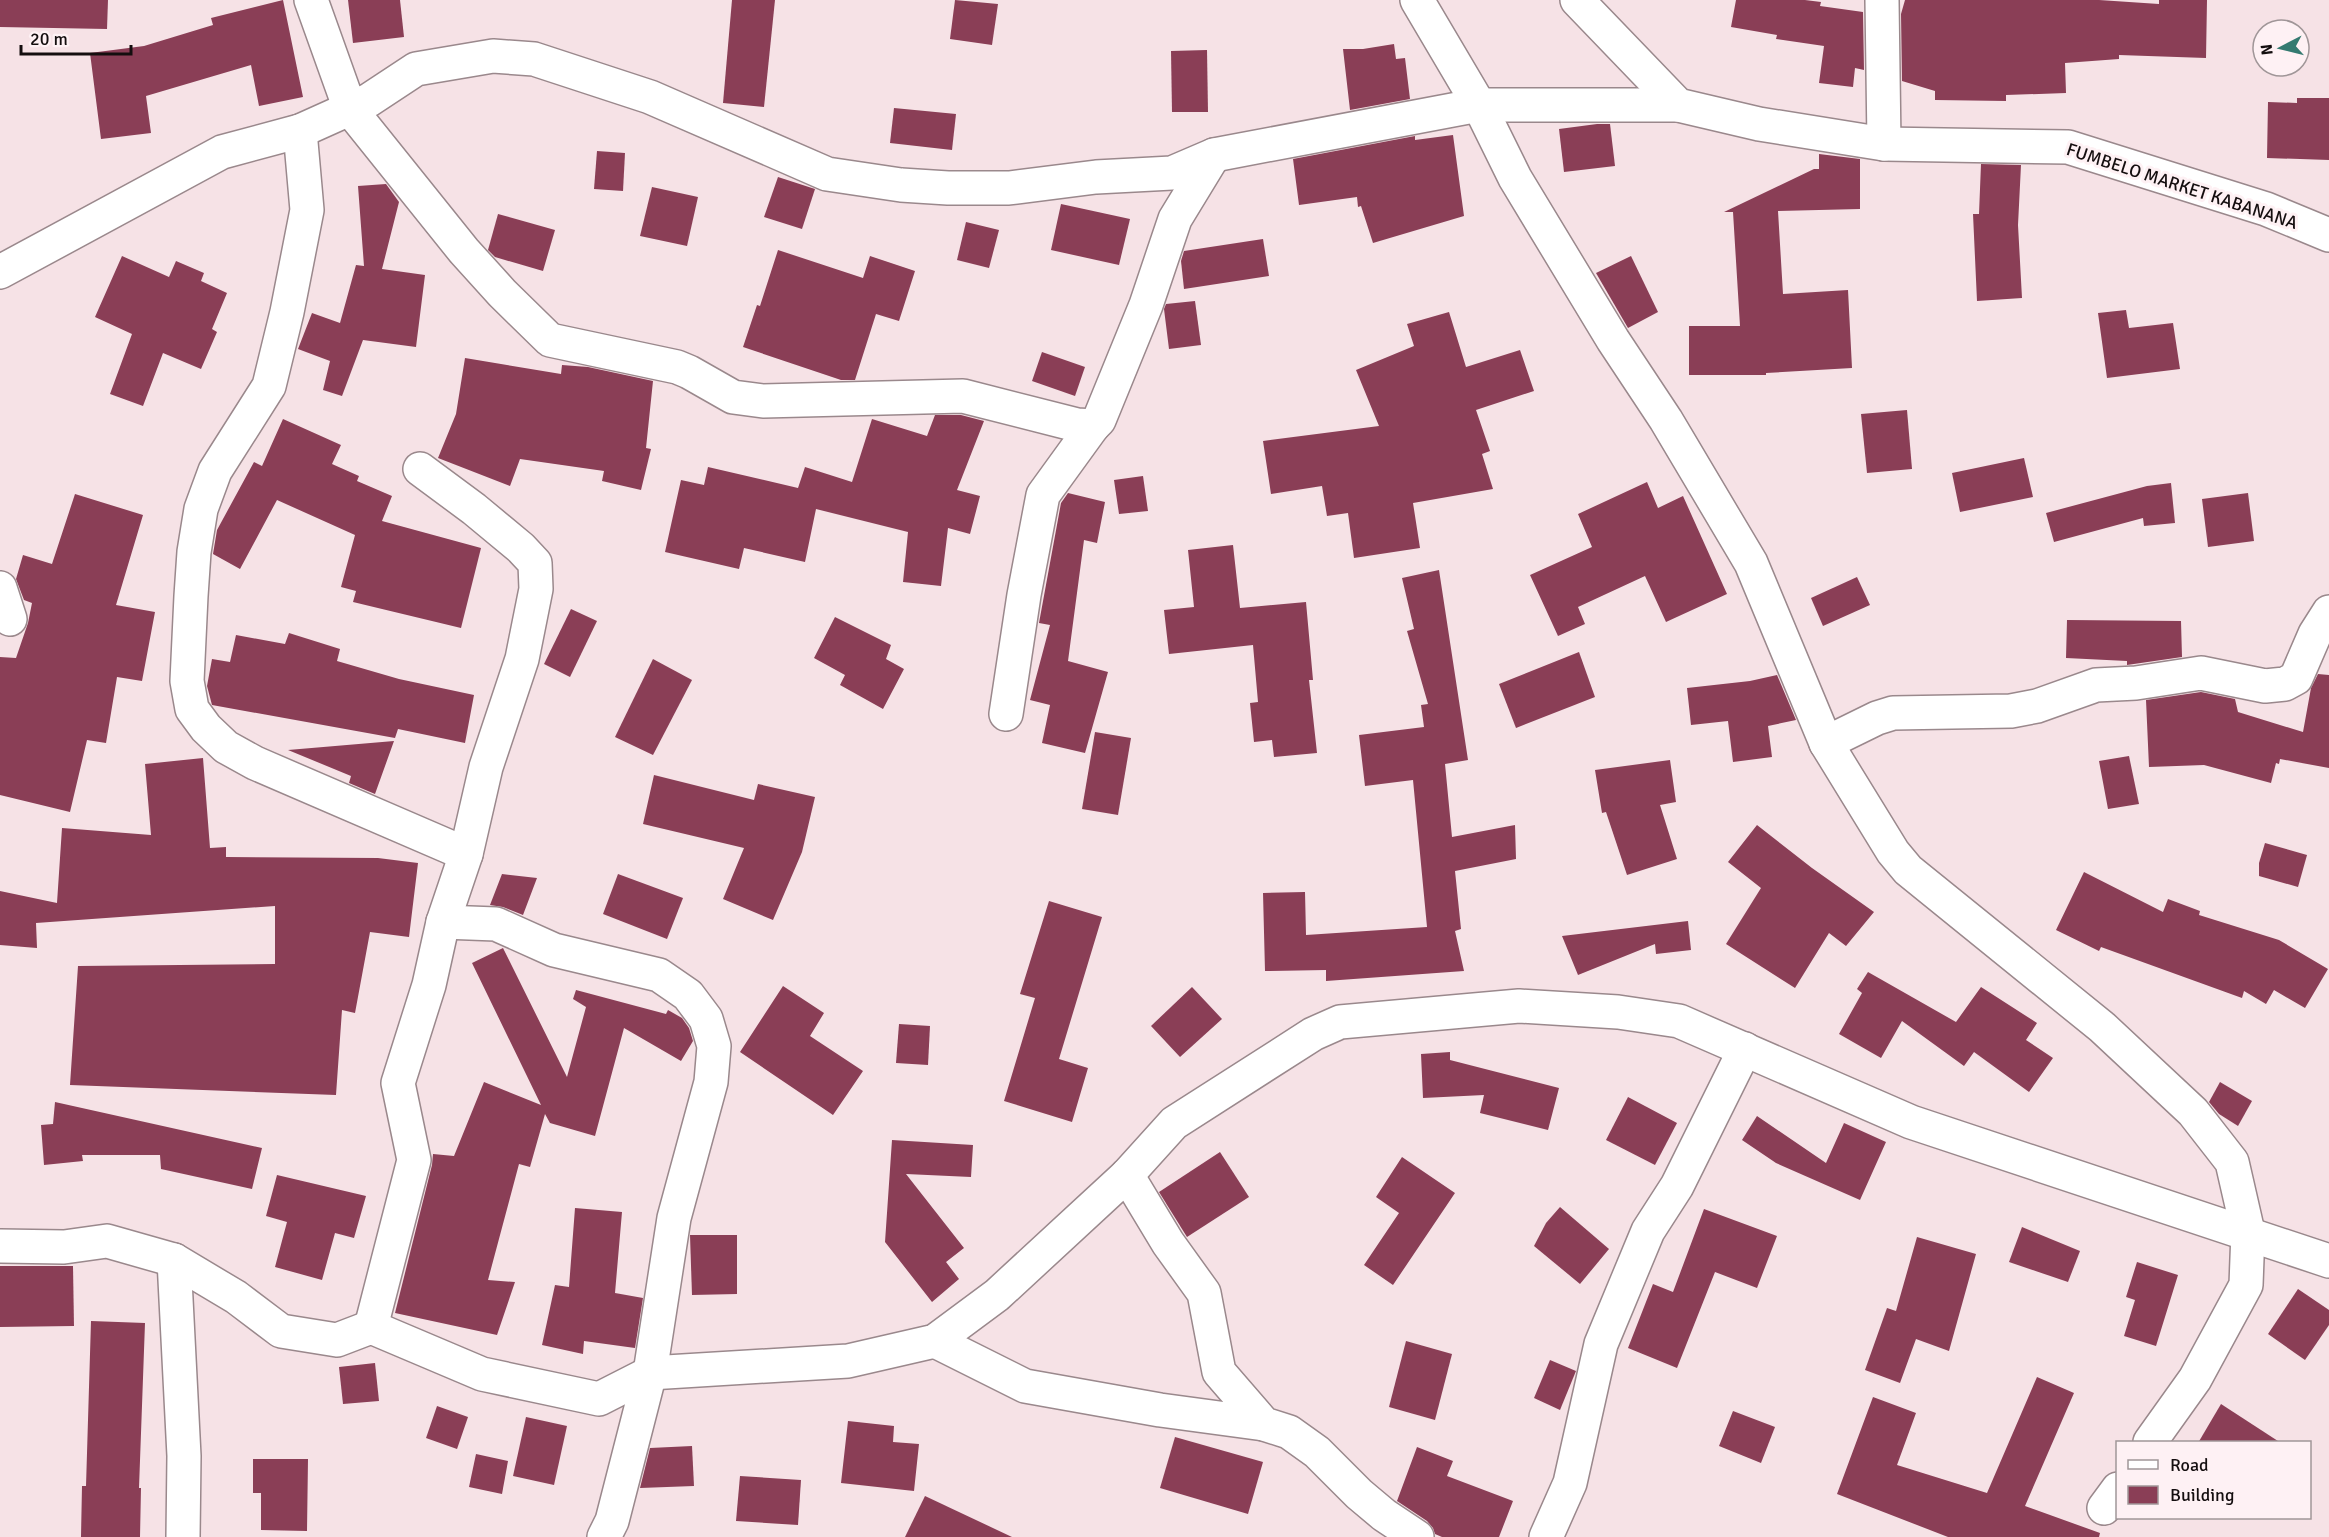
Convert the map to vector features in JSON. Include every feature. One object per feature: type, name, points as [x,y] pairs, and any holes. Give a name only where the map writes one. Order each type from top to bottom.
[{"type":"street","points":[[311,0],[350,109],[464,251],[502,293],[550,340],[677,367],[733,397],[763,401],[963,396],[1077,425],[1093,426]]},
{"type":"street","points":[[1417,0],[1479,105],[1515,178],[1666,420],[1751,563],[1826,743],[1893,852],[1908,870],[2102,1027],[2193,1112],[2232,1162],[2248,1233],[2246,1285],[2195,1379],[2151,1441]]},
{"type":"street","points":[[1577,0],[1678,105]]},
{"type":"street","points":[[1882,0],[1884,144]]},
{"type":"street","name":"FUMBELO MARKET KABANANA","points":[[0,272],[222,152],[300,132],[369,100],[416,69],[493,56],[534,59],[650,97],[827,174],[902,185],[1009,188],[1096,177],[1172,173],[1214,155],[1479,105],[1678,105],[1759,124],[1884,144],[2068,147],[2266,209],[2329,235]]},
{"type":"street","points":[[300,132],[307,210],[287,312],[269,386],[215,471],[201,509],[190,596],[188,681],[192,709],[206,728],[226,747],[255,763],[466,854]]},
{"type":"street","points":[[1006,714],[1024,595],[1043,495],[1099,420],[1146,305],[1175,219],[1214,155]]},
{"type":"street","points":[[371,1327],[414,1160],[398,1083],[429,985],[443,922],[466,854],[486,768],[522,659],[536,589],[535,563],[521,548],[420,469]]},
{"type":"street","points":[[0,588],[10,619]]},
{"type":"street","points":[[1826,743],[1877,718],[1893,713],[2011,711],[2037,706],[2096,686],[2136,683],[2201,673],[2265,686],[2285,684],[2296,678],[2315,634],[2329,612]]},
{"type":"street","points":[[443,922],[496,924],[554,950],[658,975],[688,995],[706,1019],[714,1046],[711,1082],[674,1218],[650,1373],[612,1521],[604,1537]]},
{"type":"street","points":[[0,1246],[64,1246],[106,1241],[174,1260],[236,1297],[281,1331],[337,1340],[371,1327],[482,1374],[599,1399],[650,1373],[848,1361],[935,1341],[998,1295],[1127,1175],[1174,1123],[1313,1034],[1340,1022],[1519,1006],[1618,1012],[1679,1021],[1911,1122],[2329,1261]]},
{"type":"street","points":[[1546,1537],[1570,1483],[1601,1344],[1648,1231],[1677,1186],[1744,1048]]},
{"type":"street","points":[[1127,1175],[1168,1243],[1204,1293],[1219,1372],[1264,1425]]},
{"type":"street","points":[[174,1260],[184,1456],[183,1537]]},
{"type":"street","points":[[935,1341],[1024,1386],[1160,1410],[1264,1425],[1290,1432],[1317,1452],[1359,1494],[1384,1515],[1418,1537]]},
{"type":"building","points":[[0,0],[108,0],[107,29],[0,27]]},
{"type":"building","points":[[283,0],[303,97],[259,106],[251,65],[146,96],[151,133],[101,139],[90,53],[144,46],[213,25],[211,18]]},
{"type":"building","points":[[348,0],[400,0],[404,37],[353,43]]},
{"type":"building","points":[[732,0],[775,0],[764,107],[723,103]]},
{"type":"building","points":[[955,0],[998,4],[992,45],[950,39]]},
{"type":"building","points":[[1736,0],[1805,0],[1821,2],[1820,6],[1863,12],[1864,70],[1855,68],[1853,87],[1819,83],[1824,46],[1776,39],[1777,35],[1731,27]]},
{"type":"building","points":[[1905,0],[2099,0],[2159,4],[2159,0],[2207,0],[2206,58],[2119,55],[2119,59],[2065,63],[2066,93],[2006,95],[2006,101],[1935,100],[1935,91],[1902,81],[1901,14]]},
{"type":"building","points":[[1394,44],[1396,59],[1405,58],[1410,99],[1350,110],[1343,49],[1363,49]]},
{"type":"building","points":[[1207,50],[1208,112],[1172,112],[1171,51]]},
{"type":"building","points":[[2297,98],[2329,98],[2329,160],[2267,158],[2268,102],[2297,103]]},
{"type":"building","points":[[894,108],[956,114],[952,150],[890,143]]},
{"type":"building","points":[[1610,124],[1615,166],[1564,172],[1559,129]]},
{"type":"building","points":[[1453,135],[1464,216],[1373,243],[1361,206],[1358,207],[1357,197],[1299,205],[1293,159],[1415,136],[1415,140]]},
{"type":"building","points":[[597,151],[625,153],[623,191],[594,189]]},
{"type":"building","points":[[1819,154],[1860,159],[1860,209],[1778,211],[1783,294],[1848,290],[1852,368],[1766,373],[1766,375],[1689,375],[1689,326],[1740,326],[1733,212],[1724,212],[1814,169],[1819,169]]},
{"type":"building","points":[[1981,164],[2021,165],[2018,225],[2022,298],[1977,301],[1973,214],[1979,214]]},
{"type":"building","points":[[778,177],[815,189],[802,229],[764,217]]},
{"type":"building","points":[[386,184],[399,202],[382,269],[425,275],[416,347],[363,340],[342,396],[323,390],[330,361],[298,349],[312,313],[340,323],[356,265],[364,266],[358,186]]},
{"type":"building","points":[[652,187],[698,197],[687,246],[640,236]]},
{"type":"building","points":[[1061,204],[1130,219],[1119,265],[1051,250]]},
{"type":"building","points":[[498,214],[555,230],[543,271],[495,257],[488,250]]},
{"type":"building","points":[[966,222],[999,230],[989,268],[957,260]]},
{"type":"building","points":[[1263,239],[1269,276],[1184,289],[1181,261],[1184,251]]},
{"type":"building","points":[[778,250],[863,278],[870,256],[915,271],[899,321],[876,314],[855,380],[841,380],[743,347],[757,305],[760,306]]},
{"type":"building","points":[[122,256],[169,277],[176,261],[204,273],[201,281],[227,293],[212,329],[217,332],[201,369],[163,353],[143,406],[110,394],[132,334],[95,317]]},
{"type":"building","points":[[1631,256],[1658,312],[1628,328],[1596,273]]},
{"type":"building","points":[[1195,301],[1201,345],[1169,349],[1164,309],[1166,304]]},
{"type":"building","points":[[2126,310],[2129,328],[2173,323],[2180,369],[2107,378],[2098,313]]},
{"type":"building","points":[[1449,312],[1466,367],[1520,350],[1534,391],[1476,410],[1490,451],[1482,454],[1493,489],[1413,503],[1420,548],[1354,558],[1348,513],[1327,516],[1322,486],[1271,494],[1263,441],[1379,426],[1356,370],[1414,346],[1407,324]]},
{"type":"building","points":[[1042,352],[1085,367],[1075,396],[1032,381]]},
{"type":"building","points":[[465,358],[561,374],[562,365],[588,367],[653,381],[646,448],[651,449],[641,490],[602,481],[604,471],[520,459],[510,486],[438,458],[456,414]]},
{"type":"building","points":[[1907,410],[1912,469],[1867,473],[1861,414]]},
{"type":"building","points":[[935,415],[961,415],[984,421],[957,490],[980,496],[970,534],[948,528],[941,586],[903,582],[908,532],[816,509],[805,562],[744,548],[739,569],[665,552],[681,480],[704,485],[708,467],[798,488],[805,467],[852,482],[872,419],[927,436]]},
{"type":"building","points":[[283,419],[341,445],[332,464],[359,476],[357,481],[392,496],[382,521],[481,548],[461,628],[353,602],[356,591],[341,587],[355,535],[277,500],[240,569],[213,554],[217,530],[254,462],[262,466]]},
{"type":"building","points":[[2024,458],[2033,497],[1960,512],[1952,473]]},
{"type":"building","points":[[1143,476],[1148,511],[1119,514],[1114,480]]},
{"type":"building","points":[[1647,482],[1658,508],[1683,496],[1727,594],[1666,622],[1645,576],[1578,607],[1585,624],[1558,636],[1530,575],[1592,547],[1578,514]]},
{"type":"building","points":[[2171,483],[2175,523],[2144,526],[2143,518],[2054,542],[2046,513],[2147,486]]},
{"type":"building","points":[[1068,493],[1105,502],[1097,543],[1084,540],[1068,661],[1108,672],[1085,753],[1042,743],[1050,705],[1030,700],[1050,625],[1039,623],[1061,503]]},
{"type":"building","points":[[2248,493],[2254,541],[2208,547],[2202,499]]},
{"type":"building","points":[[75,494],[143,515],[116,605],[155,612],[142,681],[117,677],[106,743],[87,740],[70,812],[0,795],[0,657],[16,658],[28,623],[32,603],[24,600],[16,579],[23,555],[52,564]]},
{"type":"building","points":[[1233,545],[1240,608],[1306,602],[1313,680],[1309,680],[1317,753],[1274,757],[1272,740],[1254,742],[1250,703],[1258,702],[1253,645],[1169,654],[1164,610],[1194,607],[1188,550]]},
{"type":"building","points":[[1439,570],[1468,760],[1445,764],[1452,837],[1515,825],[1516,859],[1455,871],[1461,929],[1455,931],[1464,971],[1326,981],[1326,970],[1265,971],[1263,893],[1305,892],[1306,935],[1427,927],[1413,780],[1365,786],[1359,735],[1424,727],[1421,705],[1428,704],[1407,631],[1414,629],[1402,578]]},
{"type":"building","points":[[1857,577],[1870,605],[1823,626],[1811,598]]},
{"type":"building","points":[[571,609],[597,621],[570,677],[544,664]]},
{"type":"building","points":[[835,617],[891,645],[886,659],[904,669],[883,709],[840,685],[845,675],[814,658]]},
{"type":"building","points":[[2067,620],[2181,621],[2182,657],[2127,665],[2127,661],[2066,658]]},
{"type":"building","points":[[289,633],[340,649],[337,661],[399,679],[474,695],[465,743],[398,729],[395,738],[212,705],[207,686],[212,659],[230,662],[236,635],[285,644]]},
{"type":"building","points":[[1579,652],[1595,697],[1516,728],[1499,684]]},
{"type":"building","points":[[653,659],[692,680],[653,755],[615,737]]},
{"type":"building","points":[[2318,674],[2329,675],[2329,768],[2280,759],[2279,764],[2276,763],[2271,783],[2204,765],[2149,767],[2146,700],[2201,692],[2235,699],[2238,712],[2303,732],[2311,688]]},
{"type":"building","points":[[1777,675],[1796,720],[1768,726],[1772,757],[1733,762],[1728,721],[1691,725],[1687,688],[1750,681]]},
{"type":"building","points":[[1095,732],[1131,738],[1118,815],[1082,809]]},
{"type":"building","points":[[394,741],[375,794],[349,783],[351,776],[288,750]]},
{"type":"building","points":[[2129,756],[2139,804],[2108,809],[2099,761]]},
{"type":"building","points":[[203,758],[210,848],[226,847],[226,857],[378,858],[418,863],[409,937],[370,932],[355,1013],[342,1010],[336,1095],[70,1085],[78,966],[275,964],[275,906],[36,923],[37,948],[0,945],[0,891],[57,903],[62,828],[151,835],[145,764]]},
{"type":"building","points":[[1670,760],[1676,802],[1660,805],[1677,859],[1627,875],[1606,812],[1602,813],[1595,770]]},
{"type":"building","points":[[654,775],[754,800],[758,784],[815,797],[802,852],[773,920],[723,899],[744,848],[643,824]]},
{"type":"building","points":[[1757,825],[1874,912],[1846,946],[1829,933],[1795,988],[1726,944],[1761,888],[1728,862]]},
{"type":"building","points":[[2265,843],[2307,855],[2298,887],[2259,876],[2259,863]]},
{"type":"building","points":[[2084,872],[2163,912],[2168,899],[2200,911],[2199,915],[2279,940],[2328,969],[2305,1008],[2274,990],[2266,1004],[2244,991],[2242,998],[2101,947],[2099,951],[2056,930]]},
{"type":"building","points":[[502,874],[537,878],[523,915],[503,907],[490,905]]},
{"type":"building","points":[[618,874],[683,898],[667,939],[603,914]]},
{"type":"building","points":[[1049,901],[1102,917],[1059,1059],[1088,1068],[1072,1122],[1004,1101],[1035,998],[1020,994]]},
{"type":"building","points":[[1688,921],[1691,950],[1656,954],[1655,944],[1578,975],[1562,936]]},
{"type":"building","points":[[503,948],[567,1077],[586,1007],[573,999],[576,990],[666,1014],[668,1010],[682,1018],[689,1028],[693,1041],[681,1061],[624,1028],[595,1136],[550,1123],[545,1114],[530,1167],[519,1164],[488,1280],[515,1282],[497,1335],[395,1313],[433,1154],[454,1156],[484,1082],[541,1105],[472,963]]},
{"type":"building","points":[[1868,972],[1956,1022],[1981,987],[2037,1023],[2026,1040],[2053,1058],[2029,1092],[1974,1052],[1964,1066],[1902,1021],[1881,1058],[1839,1034],[1862,993],[1857,989]]},
{"type":"building","points":[[783,986],[824,1013],[810,1036],[863,1071],[833,1115],[740,1052]]},
{"type":"building","points":[[1192,987],[1222,1019],[1180,1057],[1151,1026]]},
{"type":"building","points":[[899,1024],[930,1026],[928,1065],[896,1063]]},
{"type":"building","points":[[1450,1052],[1450,1060],[1559,1088],[1548,1130],[1480,1113],[1484,1095],[1423,1098],[1421,1054]]},
{"type":"building","points":[[2220,1082],[2252,1101],[2238,1126],[2219,1114],[2209,1102]]},
{"type":"building","points":[[1628,1097],[1677,1123],[1655,1165],[1606,1140]]},
{"type":"building","points":[[55,1102],[262,1148],[252,1189],[161,1169],[160,1155],[82,1155],[83,1161],[44,1165],[41,1125],[53,1124]]},
{"type":"building","points":[[1757,1116],[1826,1163],[1844,1123],[1886,1142],[1860,1200],[1776,1163],[1742,1140]]},
{"type":"building","points":[[892,1140],[973,1145],[971,1177],[906,1174],[964,1248],[946,1262],[959,1279],[932,1302],[885,1242]]},
{"type":"building","points":[[1220,1152],[1249,1197],[1187,1237],[1159,1192]]},
{"type":"building","points":[[1402,1157],[1455,1193],[1393,1285],[1364,1265],[1399,1213],[1376,1197]]},
{"type":"building","points":[[277,1175],[366,1196],[354,1238],[335,1233],[322,1280],[275,1267],[287,1222],[266,1216]]},
{"type":"building","points":[[1560,1207],[1609,1249],[1580,1284],[1534,1246],[1546,1223]]},
{"type":"building","points":[[575,1208],[622,1212],[615,1293],[643,1298],[635,1348],[584,1341],[583,1354],[542,1345],[555,1285],[569,1287]]},
{"type":"building","points":[[1704,1209],[1777,1236],[1757,1288],[1715,1272],[1677,1368],[1628,1348],[1653,1284],[1673,1292]]},
{"type":"building","points":[[2022,1227],[2080,1251],[2068,1282],[2009,1262]]},
{"type":"building","points":[[690,1235],[737,1235],[737,1294],[692,1295]]},
{"type":"building","points":[[1917,1237],[1976,1254],[1949,1351],[1916,1339],[1900,1383],[1865,1370],[1887,1308],[1896,1311]]},
{"type":"building","points":[[2137,1262],[2178,1275],[2156,1346],[2124,1336],[2135,1300],[2126,1297]]},
{"type":"building","points":[[0,1266],[73,1266],[74,1326],[0,1327]]},
{"type":"building","points":[[2298,1289],[2329,1310],[2329,1325],[2305,1360],[2268,1334]]},
{"type":"building","points":[[91,1321],[145,1323],[139,1488],[141,1488],[140,1537],[81,1537],[82,1486],[86,1486]]},
{"type":"building","points":[[1406,1341],[1452,1354],[1435,1420],[1389,1407]]},
{"type":"building","points":[[1550,1360],[1576,1371],[1560,1410],[1534,1398]]},
{"type":"building","points":[[375,1363],[379,1401],[343,1404],[339,1367]]},
{"type":"building","points":[[2037,1377],[2074,1393],[2025,1506],[2100,1533],[2099,1537],[1948,1537],[1837,1494],[1873,1397],[1916,1413],[1897,1465],[1987,1493]]},
{"type":"building","points":[[2221,1404],[2278,1441],[2199,1441]]},
{"type":"building","points":[[437,1406],[468,1417],[457,1449],[426,1438]]},
{"type":"building","points":[[1733,1411],[1775,1427],[1761,1463],[1719,1446]]},
{"type":"building","points":[[526,1417],[567,1426],[554,1485],[513,1476]]},
{"type":"building","points":[[848,1421],[894,1426],[893,1442],[919,1444],[914,1491],[841,1483]]},
{"type":"building","points":[[1175,1437],[1263,1462],[1248,1514],[1160,1488]]},
{"type":"building","points":[[692,1446],[694,1486],[640,1488],[650,1448]]},
{"type":"building","points":[[1417,1447],[1453,1461],[1447,1476],[1513,1501],[1499,1537],[1442,1537],[1435,1534],[1427,1521],[1397,1501]]},
{"type":"building","points":[[476,1454],[508,1461],[502,1494],[469,1487]]},
{"type":"building","points":[[253,1459],[308,1459],[307,1531],[261,1530],[261,1493],[253,1493]]},
{"type":"building","points":[[740,1476],[801,1480],[798,1525],[736,1521]]},
{"type":"building","points":[[925,1496],[1012,1537],[905,1537]]}]
